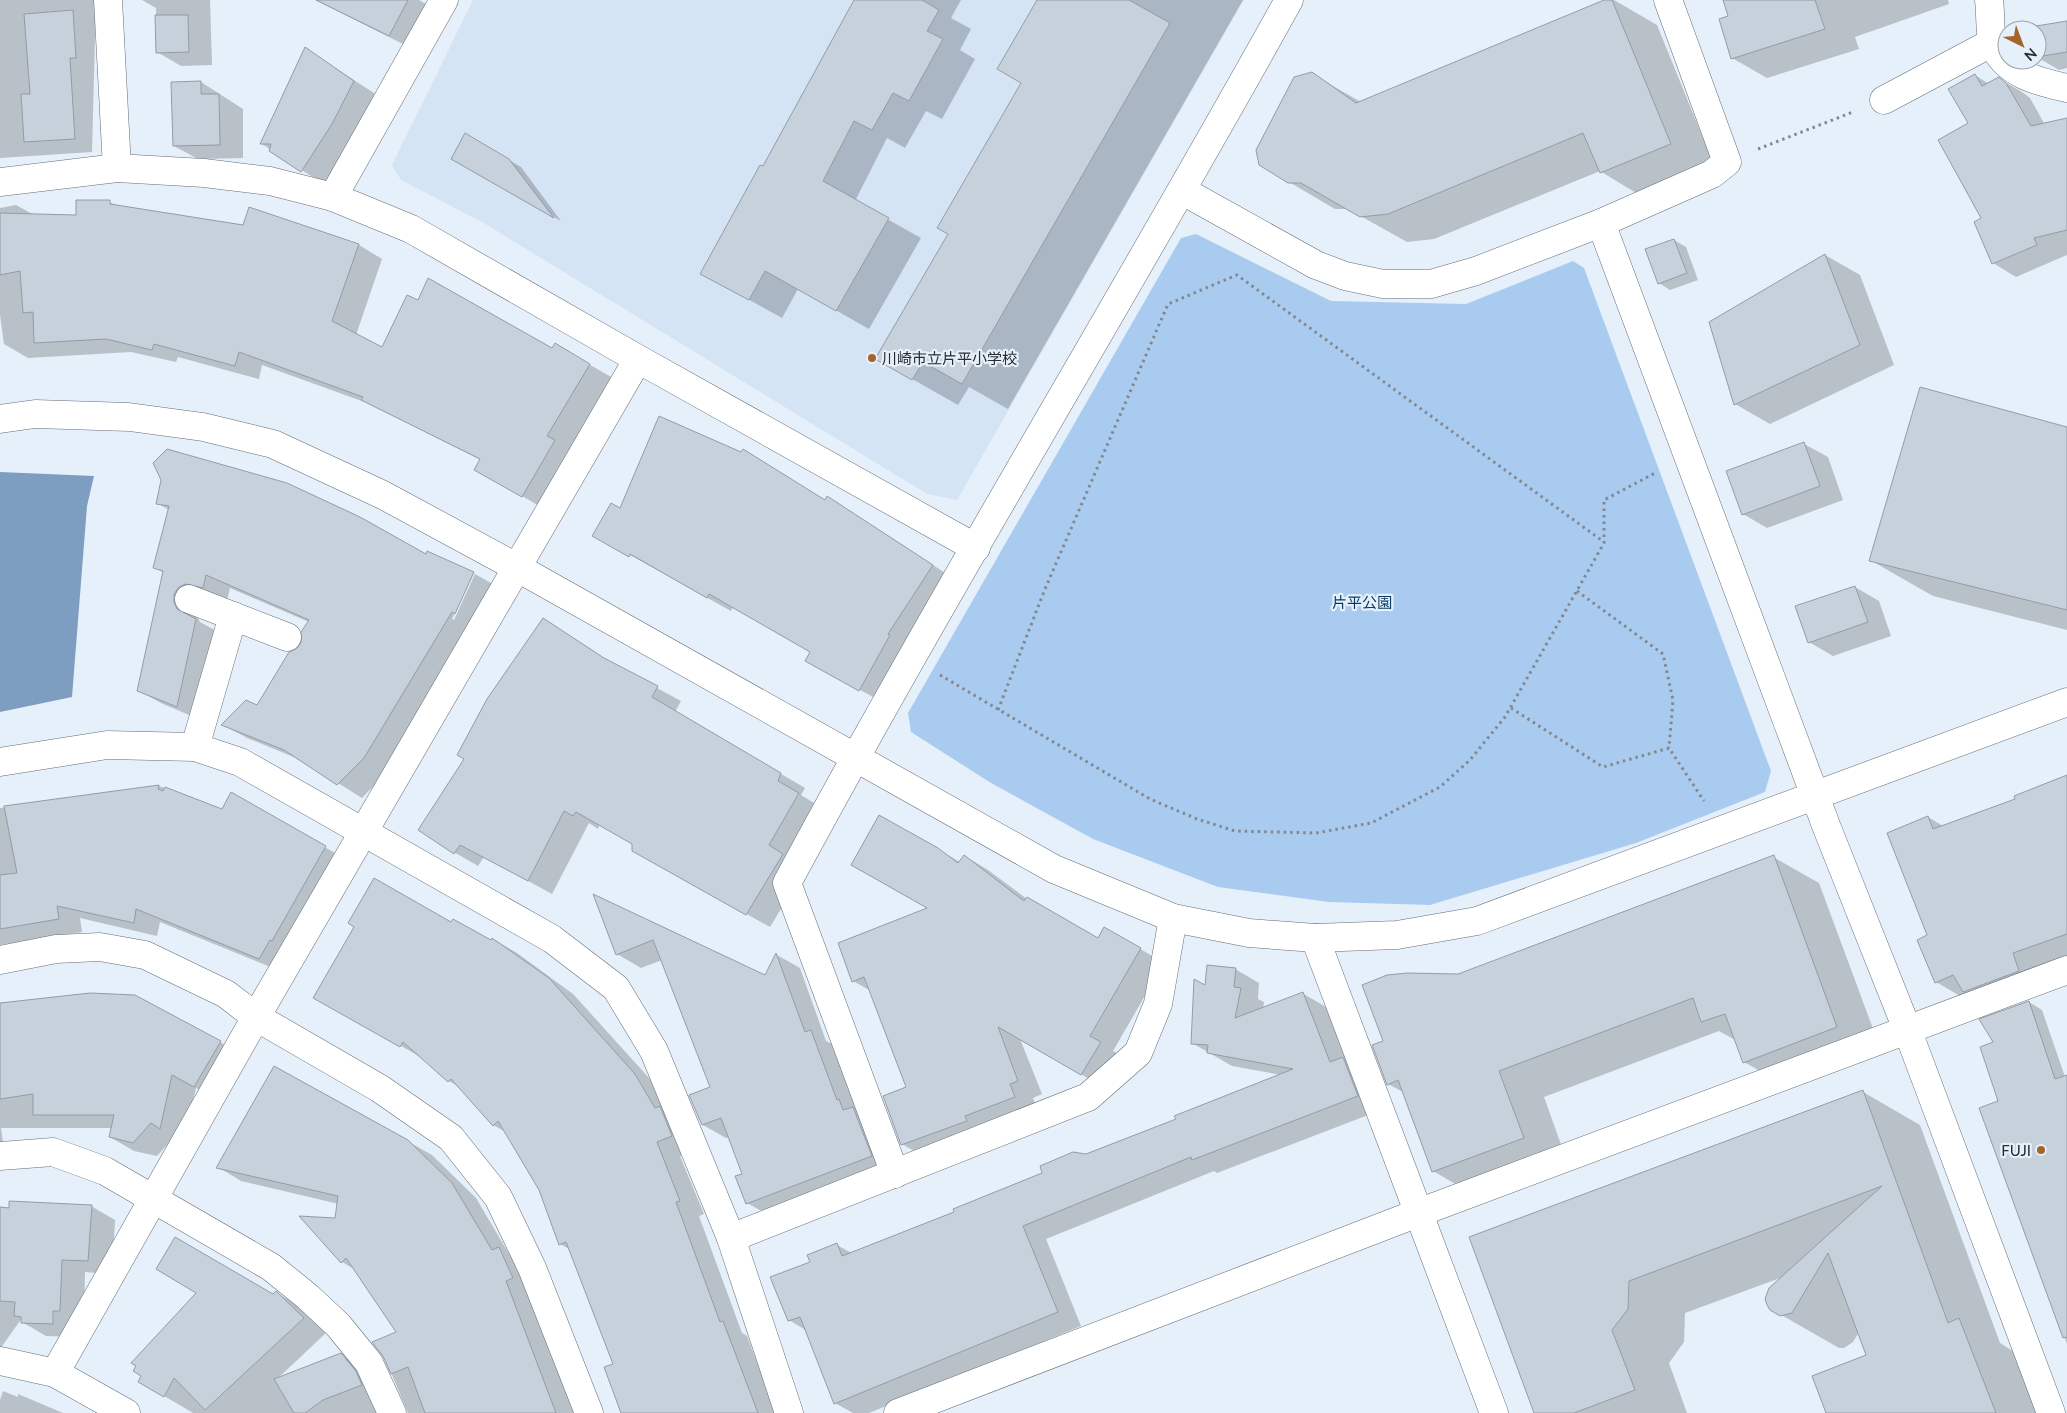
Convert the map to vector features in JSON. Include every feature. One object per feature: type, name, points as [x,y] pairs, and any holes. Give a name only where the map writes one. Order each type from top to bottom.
[{"type":"street","points":[[108,0],[117,168]]},
{"type":"street","points":[[334,197],[444,0]]},
{"type":"street","points":[[895,1174],[787,883],[911,658],[1183,191],[1289,0]]},
{"type":"street","points":[[1183,191],[1316,265],[1345,276],[1383,284],[1431,284],[1476,271],[1601,223],[1712,174],[1727,162],[1668,0]]},
{"type":"street","points":[[1989,0],[1993,42],[2002,62],[2036,82],[2067,88]]},
{"type":"street","points":[[1884,100],[1993,42]]},
{"type":"street","points":[[0,182],[117,168],[204,173],[270,181],[334,197],[411,229],[638,359],[976,548]]},
{"type":"street","points":[[1601,223],[1815,796],[1907,1029],[2051,1413]]},
{"type":"street","points":[[55,1373],[256,1017],[638,359]]},
{"type":"street","points":[[0,419],[35,414],[129,417],[203,427],[273,444],[383,495],[516,567],[1054,869],[1173,918],[1249,933],[1315,938],[1397,935],[1477,921],[2067,702]]},
{"type":"street","points":[[189,598],[287,638]]},
{"type":"street","points":[[195,747],[233,616]]},
{"type":"street","points":[[0,762],[107,745],[195,747],[240,762],[552,939],[616,988],[654,1051],[731,1238],[789,1413]]},
{"type":"street","points":[[731,1238],[1088,1097],[1138,1053],[1158,1004],[1173,918]]},
{"type":"street","points":[[1315,938],[1494,1413]]},
{"type":"street","points":[[0,960],[56,949],[100,947],[145,955],[226,994],[256,1017],[379,1088],[451,1138],[498,1198],[532,1268],[589,1413]]},
{"type":"street","points":[[898,1413],[1418,1213],[2067,970]]},
{"type":"street","points":[[0,1156],[53,1152],[105,1171],[271,1267],[308,1297],[338,1325],[369,1364],[392,1413]]},
{"type":"street","points":[[0,1361],[55,1373],[126,1413]]},
{"type":"path","points":[[1727,162],[1884,100]]},
{"type":"path","points":[[998,710],[1045,589],[1168,304],[1237,274],[1604,543]]},
{"type":"path","points":[[911,658],[1150,799],[1197,819],[1234,831],[1316,833],[1371,823],[1440,787],[1470,760],[1510,708],[1604,543],[1604,500],[1689,456]]},
{"type":"path","points":[[1576,591],[1663,654],[1673,700],[1670,748],[1706,804]]},
{"type":"path","points":[[1510,708],[1603,767],[1670,748]]},
{"type":"shaded area","name":"川崎市立片平小学校","points":[[473,0],[1244,0],[957,500],[927,494],[482,222],[401,180],[392,165]]},
{"type":"shaded area","points":[[0,472],[94,476],[87,506],[72,697],[0,712]]},
{"type":"green space","name":"片平公園","points":[[1196,234],[1331,301],[1466,304],[1573,261],[1584,268],[1771,771],[1765,792],[1636,843],[1430,905],[1329,902],[1218,887],[1093,839],[991,783],[911,732],[908,713],[1181,238]]},
{"type":"building","points":[[316,0],[408,0],[389,36]]},
{"type":"building","points":[[854,0],[922,0],[939,10],[927,31],[943,39],[909,101],[893,93],[872,130],[854,121],[823,181],[889,218],[836,311],[765,271],[749,300],[700,274],[760,165],[763,166]]},
{"type":"building","points":[[1037,0],[1129,0],[1170,23],[962,384],[923,362],[912,380],[875,359],[948,234],[937,228],[1021,83],[997,69]]},
{"type":"building","points":[[1604,0],[1612,0],[1671,144],[1600,173],[1583,133],[1388,214],[1360,217],[1301,183],[1288,183],[1259,165],[1256,150],[1294,77],[1312,72],[1356,103]]},
{"type":"building","points":[[1723,0],[1815,0],[1825,29],[1731,59],[1719,19],[1728,16]]},
{"type":"building","points":[[73,10],[76,58],[70,58],[75,139],[24,142],[21,94],[30,94],[24,14]]},
{"type":"building","points":[[155,15],[188,15],[189,52],[156,53]]},
{"type":"building","points":[[2067,21],[2067,52],[2047,55],[2047,24]]},
{"type":"building","points":[[305,47],[354,81],[332,124],[301,172],[269,151],[271,144],[260,144]]},
{"type":"building","points":[[1975,74],[1982,86],[1999,77],[2006,83],[2031,126],[2067,118],[2067,230],[2034,238],[2037,245],[1992,264],[1974,222],[1981,218],[1938,140],[1968,123],[1948,89]]},
{"type":"building","points":[[201,81],[201,94],[219,94],[220,145],[173,146],[171,82]]},
{"type":"building","points":[[465,133],[509,159],[554,218],[451,159]]},
{"type":"building","points":[[76,200],[110,200],[110,204],[243,225],[249,207],[359,244],[332,321],[382,347],[407,295],[418,300],[428,278],[552,348],[555,343],[590,364],[547,436],[555,440],[522,497],[474,470],[480,459],[361,400],[363,397],[239,352],[235,366],[154,344],[152,350],[106,339],[34,343],[33,312],[23,313],[20,271],[0,275],[0,213],[76,215]]},
{"type":"building","points":[[1674,239],[1687,273],[1658,284],[1645,249]]},
{"type":"building","points":[[1825,254],[1860,345],[1734,405],[1709,322]]},
{"type":"building","points":[[1920,387],[2067,427],[2067,610],[1869,561]]},
{"type":"building","points":[[659,416],[741,452],[743,449],[825,500],[827,496],[933,565],[888,634],[890,635],[859,691],[805,661],[810,652],[709,594],[707,598],[630,554],[629,557],[592,536],[611,503],[620,508]]},
{"type":"building","points":[[1804,442],[1820,486],[1742,515],[1726,471]]},
{"type":"building","points":[[167,449],[287,483],[360,517],[426,554],[427,551],[474,572],[455,614],[452,612],[364,758],[337,785],[284,750],[221,725],[246,700],[257,705],[289,652],[296,649],[301,643],[301,632],[309,620],[206,575],[203,588],[186,584],[179,587],[174,594],[174,602],[177,609],[196,619],[177,707],[137,691],[163,571],[153,568],[169,506],[156,504],[161,480],[153,463]]},
{"type":"building","points":[[1855,586],[1868,622],[1808,643],[1795,606]]},
{"type":"building","points":[[543,618],[604,658],[658,686],[652,697],[781,773],[778,781],[799,793],[769,845],[783,854],[746,915],[632,851],[632,844],[576,812],[573,816],[564,811],[528,881],[460,845],[454,854],[418,830],[464,759],[457,755],[487,699]]},
{"type":"building","points":[[2067,775],[2067,934],[2013,953],[2019,971],[1963,992],[1953,975],[1935,983],[1917,940],[1927,935],[1887,833],[1928,816],[1933,829],[2015,799],[2014,796]]},
{"type":"building","points":[[159,785],[158,789],[163,791],[165,787],[222,809],[231,792],[326,846],[272,941],[270,940],[259,959],[136,909],[134,923],[57,906],[59,919],[0,929],[0,875],[17,873],[4,806]]},
{"type":"building","points":[[879,815],[938,848],[958,863],[964,855],[1024,901],[1027,897],[1098,938],[1104,927],[1141,948],[1090,1036],[1101,1042],[1081,1075],[998,1027],[1018,1081],[1010,1084],[1015,1097],[965,1116],[967,1121],[901,1145],[883,1096],[906,1087],[864,977],[852,982],[838,943],[927,908],[851,865]]},
{"type":"building","points":[[1774,855],[1837,1027],[1743,1063],[1725,1014],[1701,1022],[1693,998],[1499,1071],[1524,1138],[1432,1172],[1398,1080],[1387,1085],[1372,1045],[1383,1041],[1362,985],[1387,975],[1407,973],[1458,974]]},
{"type":"building","points":[[374,878],[451,922],[453,919],[491,940],[492,938],[549,978],[635,1074],[655,1108],[660,1106],[672,1136],[657,1142],[680,1201],[676,1202],[720,1322],[723,1321],[758,1413],[621,1413],[604,1367],[613,1364],[566,1242],[559,1245],[539,1190],[498,1121],[493,1126],[451,1079],[448,1082],[403,1042],[400,1047],[313,998],[354,927],[348,923]]},
{"type":"building","points":[[593,894],[765,975],[776,953],[805,1032],[811,1030],[837,1100],[839,1099],[843,1110],[853,1107],[872,1156],[746,1204],[735,1176],[742,1174],[721,1118],[702,1125],[689,1095],[710,1087],[653,940],[616,955]]},
{"type":"building","points":[[1207,965],[1236,968],[1234,987],[1241,988],[1235,1018],[1303,992],[1330,1062],[1343,1057],[1358,1096],[1192,1160],[1191,1157],[1023,1226],[1058,1312],[834,1404],[800,1317],[788,1321],[770,1277],[810,1262],[807,1255],[837,1243],[842,1256],[954,1212],[953,1209],[1042,1173],[1040,1166],[1073,1152],[1086,1154],[1176,1119],[1174,1116],[1293,1069],[1207,1053],[1208,1045],[1191,1044],[1194,979],[1205,985]]},
{"type":"building","points":[[90,993],[135,995],[221,1041],[194,1087],[172,1075],[160,1129],[151,1123],[133,1143],[109,1137],[114,1115],[33,1115],[33,1094],[0,1099],[0,1003]]},
{"type":"building","points":[[2029,1001],[2055,1079],[2067,1075],[2067,1337],[2063,1338],[1979,1108],[1998,1101],[1980,1047],[1993,1042],[1979,1019]]},
{"type":"building","points":[[274,1066],[408,1140],[452,1183],[492,1250],[499,1247],[513,1278],[506,1281],[556,1413],[425,1413],[408,1367],[391,1374],[383,1356],[372,1342],[396,1332],[346,1258],[341,1263],[299,1216],[335,1218],[338,1196],[216,1168]]},
{"type":"building","points":[[1863,1090],[1948,1323],[1959,1318],[1996,1413],[1826,1413],[1812,1376],[1866,1355],[1828,1253],[1792,1313],[1780,1316],[1770,1310],[1767,1305],[1765,1299],[1769,1288],[1882,1186],[1629,1281],[1628,1309],[1612,1330],[1635,1390],[1574,1413],[1534,1413],[1469,1237]]},
{"type":"building","points":[[9,1201],[92,1205],[88,1261],[62,1260],[60,1311],[53,1311],[53,1324],[21,1323],[21,1317],[14,1316],[15,1302],[0,1301],[0,1207],[9,1208]]},
{"type":"building","points":[[175,1237],[273,1294],[276,1291],[304,1318],[205,1410],[174,1378],[164,1397],[138,1382],[141,1376],[133,1371],[136,1366],[131,1363],[196,1293],[156,1269]]},
{"type":"building","points":[[341,1353],[356,1371],[362,1385],[323,1400],[305,1413],[294,1413],[274,1379]]},
{"type":"place","name":"川崎市立片平小学校","points":[[872,358]]},
{"type":"place","name":"FUJI","points":[[2041,1150]]}]
